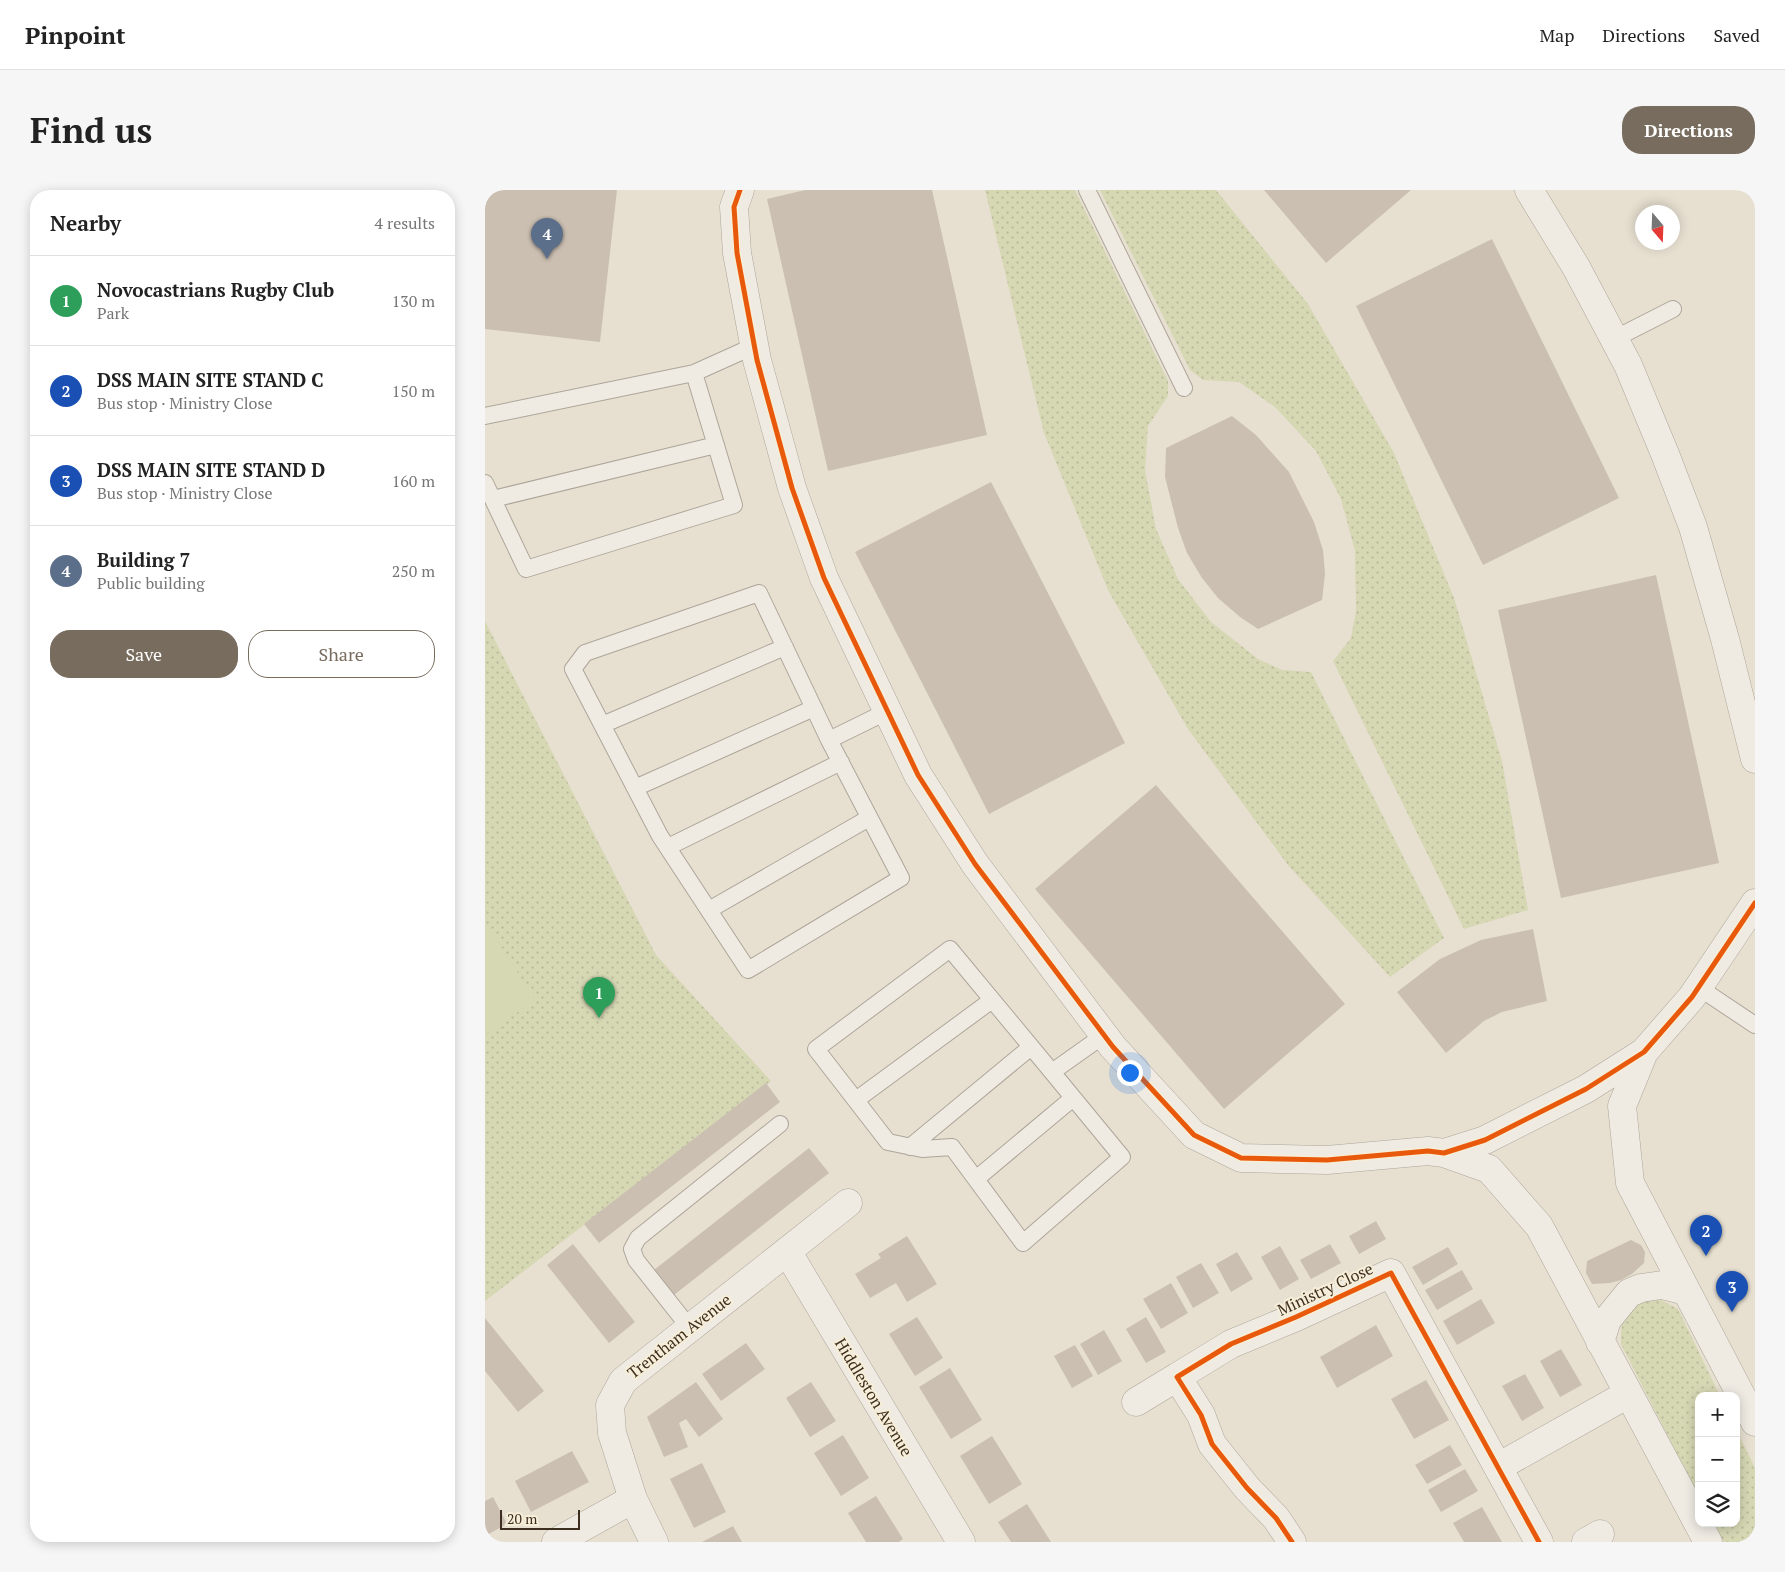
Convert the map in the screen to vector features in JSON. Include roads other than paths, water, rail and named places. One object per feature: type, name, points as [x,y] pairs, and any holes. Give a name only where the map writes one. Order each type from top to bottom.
[{"type":"street","points":[[739,190],[734,207],[737,253],[754,346],[792,488],[824,578],[918,775],[975,864],[1113,1047],[1194,1135],[1241,1158],[1327,1160],[1428,1151],[1444,1153],[1489,1169],[1539,1226],[1707,1542]]},
{"type":"street","points":[[1529,190],[1576,267],[1628,366],[1665,454],[1693,528],[1749,709],[1755,759]]},
{"type":"street","points":[[1444,1153],[1485,1140],[1508,1129],[1586,1089],[1644,1052],[1692,997],[1755,903]]},
{"type":"street","points":[[1644,1052],[1622,1106],[1630,1184],[1755,1422]]},
{"type":"street","name":"Trentham Avenue","points":[[654,1542],[633,1499],[612,1433],[610,1405],[623,1381],[848,1203]]},
{"type":"street","name":"Hiddleston Avenue","points":[[787,1251],[961,1542]]},
{"type":"street","name":"Ministry Close","points":[[1136,1402],[1231,1344],[1296,1317],[1391,1272],[1539,1542]]},
{"type":"street","points":[[1600,1342],[1607,1320],[1629,1293],[1641,1288],[1662,1285],[1687,1291]]},
{"type":"street","points":[[1177,1377],[1201,1415],[1212,1444],[1247,1488],[1276,1518],[1292,1542]]},
{"type":"street","points":[[1498,1467],[1628,1394]]},
{"type":"street","points":[[556,1542],[633,1499]]},
{"type":"lane","points":[[1087,190],[1184,388]]},
{"type":"lane","points":[[1614,339],[1673,309]]},
{"type":"lane","points":[[485,416],[694,373],[754,346]]},
{"type":"lane","points":[[485,483],[526,569],[733,505],[694,373]]},
{"type":"lane","points":[[493,499],[716,445]]},
{"type":"lane","points":[[759,593],[785,647],[829,740],[901,878],[748,970],[668,847],[573,669],[585,653],[759,593]]},
{"type":"lane","points":[[602,725],[785,647]]},
{"type":"lane","points":[[635,788],[814,708]]},
{"type":"lane","points":[[829,740],[888,711]]},
{"type":"lane","points":[[668,847],[841,762]]},
{"type":"lane","points":[[709,910],[869,818]]},
{"type":"lane","points":[[950,949],[992,1000],[1122,1157],[1023,1243],[952,1146],[922,1150],[888,1142],[816,1049],[950,949]]},
{"type":"lane","points":[[1698,986],[1755,1025]]},
{"type":"lane","points":[[856,1100],[992,1000]]},
{"type":"lane","points":[[1052,1072],[1104,1035]]},
{"type":"lane","points":[[910,1147],[1031,1047]]},
{"type":"lane","points":[[976,1179],[1073,1098]]},
{"type":"lane","points":[[689,1327],[635,1260],[632,1249],[639,1238],[780,1124]]},
{"type":"place","name":"Building 7","points":[[547,259]]},
{"type":"place","name":"Novocastrians Rugby Club","points":[[599,1018]]},
{"type":"place","name":"DSS MAIN SITE STAND C","points":[[1706,1256]]},
{"type":"place","name":"DSS MAIN SITE STAND D","points":[[1732,1312]]}]
